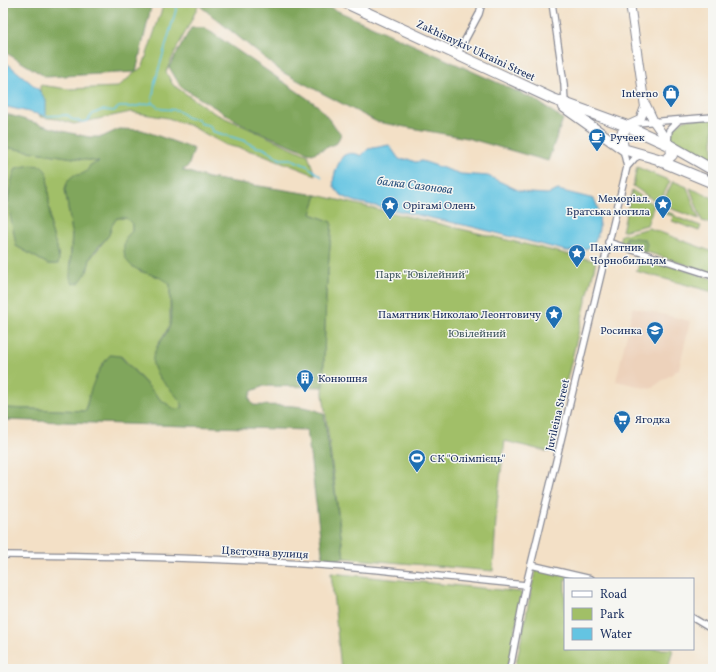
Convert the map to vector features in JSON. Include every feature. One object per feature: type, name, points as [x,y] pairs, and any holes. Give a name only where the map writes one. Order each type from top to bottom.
[{"type":"highway","name":"Zakhisnykiv Ukraini Street","points":[[346,3],[553,99],[632,125],[670,144]]},
{"type":"highway","name":"Zakhisnykiv Ukraini Street","points":[[553,99],[623,148],[644,154],[660,161]]},
{"type":"highway","points":[[623,148],[621,135],[632,125]]},
{"type":"highway","points":[[660,161],[664,162],[672,156],[670,144]]},
{"type":"highway","points":[[670,144],[713,170]]},
{"type":"highway","points":[[660,161],[713,184]]},
{"type":"street","points":[[458,55],[482,4],[476,3]]},
{"type":"street","points":[[552,3],[564,84],[565,103]]},
{"type":"street","points":[[630,3],[646,107],[643,116],[632,125]]},
{"type":"street","points":[[644,99],[654,122],[670,144]]},
{"type":"street","points":[[632,125],[713,117]]},
{"type":"street","points":[[670,144],[671,127],[682,120]]},
{"type":"street","name":"Juvileina Street","points":[[510,669],[526,585],[627,167],[623,148]]},
{"type":"street","points":[[627,167],[634,158],[644,154]]},
{"type":"street","points":[[608,242],[713,276]]},
{"type":"street","name":"Цвєточна вулиця","points":[[3,555],[111,556],[227,560],[345,567],[526,585]]},
{"type":"street","points":[[531,565],[587,578]]},
{"type":"street","points":[[694,619],[713,630]]},
{"type":"shaded area","name":"Росинка","points":[[633,307],[690,321],[679,369],[650,389],[616,381]]},
{"type":"green space","points":[[3,3],[152,3],[136,72],[46,77],[3,51]]},
{"type":"green space","points":[[164,3],[199,3],[166,72],[173,85],[214,113],[308,155],[315,175],[259,153],[226,145],[191,126],[168,118],[131,112],[74,124],[57,119],[40,117],[40,85],[68,89],[118,87],[143,66]]},
{"type":"green space","points":[[201,3],[320,3],[534,99],[563,119],[548,161],[467,138],[377,122],[282,72],[200,6]]},
{"type":"green space","points":[[191,28],[205,28],[317,105],[341,134],[337,143],[312,154],[247,127],[181,87],[169,67]]},
{"type":"green space","points":[[3,113],[62,131],[89,137],[102,137],[119,129],[142,130],[194,149],[188,167],[182,170],[208,178],[317,195],[311,214],[332,222],[326,295],[323,387],[264,386],[252,391],[249,398],[253,405],[280,405],[309,408],[324,414],[344,558],[333,561],[323,560],[307,430],[3,420],[3,408],[86,411],[94,381],[101,367],[110,355],[120,356],[161,400],[176,410],[183,407],[176,396],[159,377],[153,365],[156,349],[168,330],[171,321],[170,284],[164,280],[136,269],[126,259],[124,245],[132,231],[132,224],[126,218],[117,218],[112,225],[109,235],[94,252],[90,259],[87,272],[79,283],[73,284],[70,278],[72,232],[65,189],[68,180],[74,175],[84,173],[90,165],[99,162],[3,147]]},
{"type":"green space","points":[[713,117],[713,165],[673,142],[669,137],[671,130],[684,120]]},
{"type":"green space","points":[[3,147],[100,162],[81,175],[68,180],[65,189],[72,232],[70,263],[87,272],[90,259],[109,235],[112,225],[117,218],[126,218],[132,224],[132,231],[126,237],[139,271],[164,278],[170,284],[170,325],[157,346],[159,378],[179,397],[183,408],[176,410],[161,400],[121,356],[102,364],[87,403],[86,411],[3,408]],"holes":[[[47,173],[51,230],[57,248],[59,260],[57,264],[48,264],[16,246],[14,232]]]},
{"type":"green space","points":[[31,165],[42,166],[47,173],[51,230],[57,248],[59,260],[58,264],[48,264],[16,246],[9,207],[9,190],[16,168]]},
{"type":"green space","points":[[637,167],[670,181],[659,204],[633,186]]},
{"type":"green space","points":[[673,181],[687,187],[699,219],[661,205]]},
{"type":"green space","points":[[690,188],[713,198],[713,225],[702,221]]},
{"type":"green space","points":[[632,190],[654,205],[647,225],[622,231]]},
{"type":"green space","name":"Ювілейний","points":[[317,195],[596,261],[549,452],[505,441],[497,503],[493,571],[344,558],[323,394],[326,295],[332,222],[311,214]]},
{"type":"green space","points":[[664,211],[673,214],[678,218],[701,226],[699,231],[672,221],[673,216],[663,213]]},
{"type":"green space","points":[[649,228],[713,252],[712,273],[619,243],[621,235]]},
{"type":"green space","points":[[626,237],[645,239],[647,244],[645,253],[633,249],[632,246],[625,243]]},
{"type":"green space","points":[[635,254],[713,279],[713,292],[636,271],[639,266]]},
{"type":"green space","points":[[536,567],[586,578],[564,578],[564,650],[673,650],[668,669],[515,669]]},
{"type":"green space","points":[[331,573],[520,592],[522,594],[508,669],[341,669]]},
{"type":"water","points":[[3,60],[38,89],[46,100],[46,116],[3,106]]},
{"type":"water","points":[[389,145],[399,159],[402,160],[408,159],[415,162],[422,161],[461,174],[488,176],[520,191],[529,193],[548,194],[558,190],[594,199],[599,216],[598,235],[590,247],[580,250],[567,251],[473,227],[357,202],[340,194],[335,189],[333,183],[334,175],[343,156],[352,153],[361,156],[368,149]]},
{"type":"waterway","points":[[152,102],[155,82],[178,3]]},
{"type":"waterway","name":"балка Сазонова","points":[[45,116],[68,115],[71,119],[83,122],[87,121],[93,114],[102,110],[114,111],[119,107],[132,107],[152,103],[161,109],[177,110],[188,118],[198,119],[200,123],[210,126],[212,131],[245,141],[256,147],[263,148],[280,159],[291,159],[307,166],[322,177]]},
{"type":"place","name":"Interno","points":[[671,108]]},
{"type":"place","name":"Ручеек","points":[[597,152]]},
{"type":"place","name":"Меморіал. Братська могила","points":[[663,219]]},
{"type":"place","name":"Орігамі Олень","points":[[390,220]]},
{"type":"place","name":"Пам'ятник Чорнобильцям","points":[[577,268]]},
{"type":"place","name":"Памятник Николаю Леонтовичу","points":[[554,329]]},
{"type":"place","name":"Росинка","points":[[655,345]]},
{"type":"place","name":"Конюшня","points":[[305,393]]},
{"type":"place","name":"Ягодка","points":[[622,434]]},
{"type":"place","name":"СК \"Олімпієць\"","points":[[417,473]]},
{"type":"park label","name":"Парк \"Ювілейний\"","points":[[422,274]]}]
